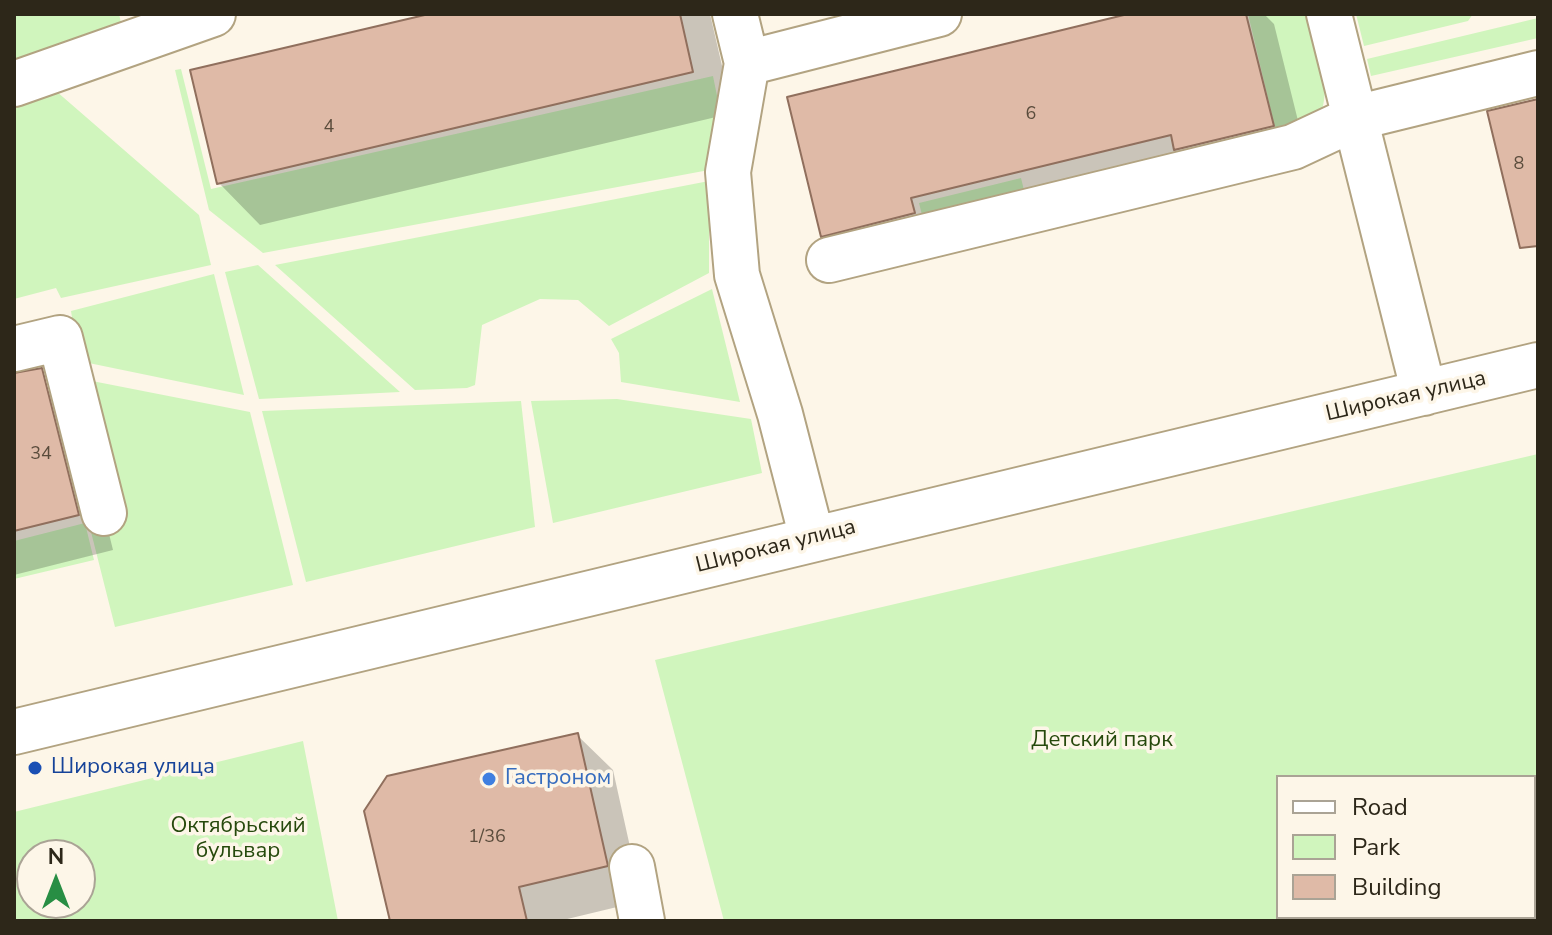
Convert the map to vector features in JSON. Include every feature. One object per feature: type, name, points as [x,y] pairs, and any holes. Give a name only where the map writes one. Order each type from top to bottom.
[{"type":"street","points":[[14,84],[213,14]]},
{"type":"street","points":[[735,14],[747,63],[728,172],[737,275],[780,414],[812,538]]},
{"type":"street","points":[[747,63],[939,14]]},
{"type":"street","points":[[1329,14],[1424,393]]},
{"type":"street","points":[[829,260],[1293,147],[1355,118],[1538,73]]},
{"type":"street","points":[[14,349],[60,338],[104,513]]},
{"type":"street","name":"Широкая улица","points":[[14,732],[1538,365]]},
{"type":"street","points":[[632,867],[642,921]]},
{"type":"green space","points":[[14,14],[119,14],[122,27],[14,63]]},
{"type":"green space","points":[[1248,14],[1307,14],[1322,64],[1325,89],[1321,114],[1278,141]]},
{"type":"green space","points":[[1356,14],[1473,14],[1468,21],[1364,46]]},
{"type":"green space","points":[[1538,18],[1538,38],[1371,76],[1367,59]]},
{"type":"green space","points":[[181,69],[211,189],[713,76],[723,125],[709,170],[263,253],[209,210],[175,70]]},
{"type":"green space","points":[[56,91],[199,215],[211,265],[61,298],[56,288],[14,299],[14,106]]},
{"type":"green space","points":[[1021,178],[1026,198],[924,223],[919,203]]},
{"type":"green space","points":[[709,181],[709,273],[609,326],[578,300],[540,299],[482,325],[475,385],[467,388],[415,390],[275,265]]},
{"type":"green space","points":[[258,265],[400,392],[259,399],[225,272]]},
{"type":"green space","points":[[214,274],[244,395],[79,361],[71,311]]},
{"type":"green space","points":[[712,289],[740,402],[621,382],[619,353],[611,339]]},
{"type":"green space","points":[[87,380],[250,412],[293,585],[115,627],[90,528]]},
{"type":"green space","points":[[617,399],[751,419],[762,473],[553,523],[531,401]]},
{"type":"green space","points":[[521,401],[535,527],[306,582],[262,411]]},
{"type":"green space","name":"Детский парк","points":[[1538,454],[1538,921],[724,921],[655,660]]},
{"type":"green space","points":[[85,523],[94,560],[14,579],[14,541]]},
{"type":"green space","name":"Октябрьский бульвар","points":[[303,741],[338,921],[14,921],[14,812]]},
{"type":"building","points":[[429,14],[680,14],[693,72],[217,184],[190,70]]},
{"type":"building","points":[[1128,14],[1246,14],[1274,126],[1174,150],[1171,135],[911,198],[915,213],[821,237],[787,97]]},
{"type":"building","points":[[1538,99],[1538,246],[1520,248],[1487,111]]},
{"type":"building","points":[[42,368],[79,515],[14,531],[14,373]]},
{"type":"building","points":[[578,733],[608,866],[519,887],[527,921],[390,921],[364,811],[387,776]]},
{"type":"place","name":"Широкая улица","points":[[35,768]]},
{"type":"place","name":"Гастроном","points":[[489,779]]}]
